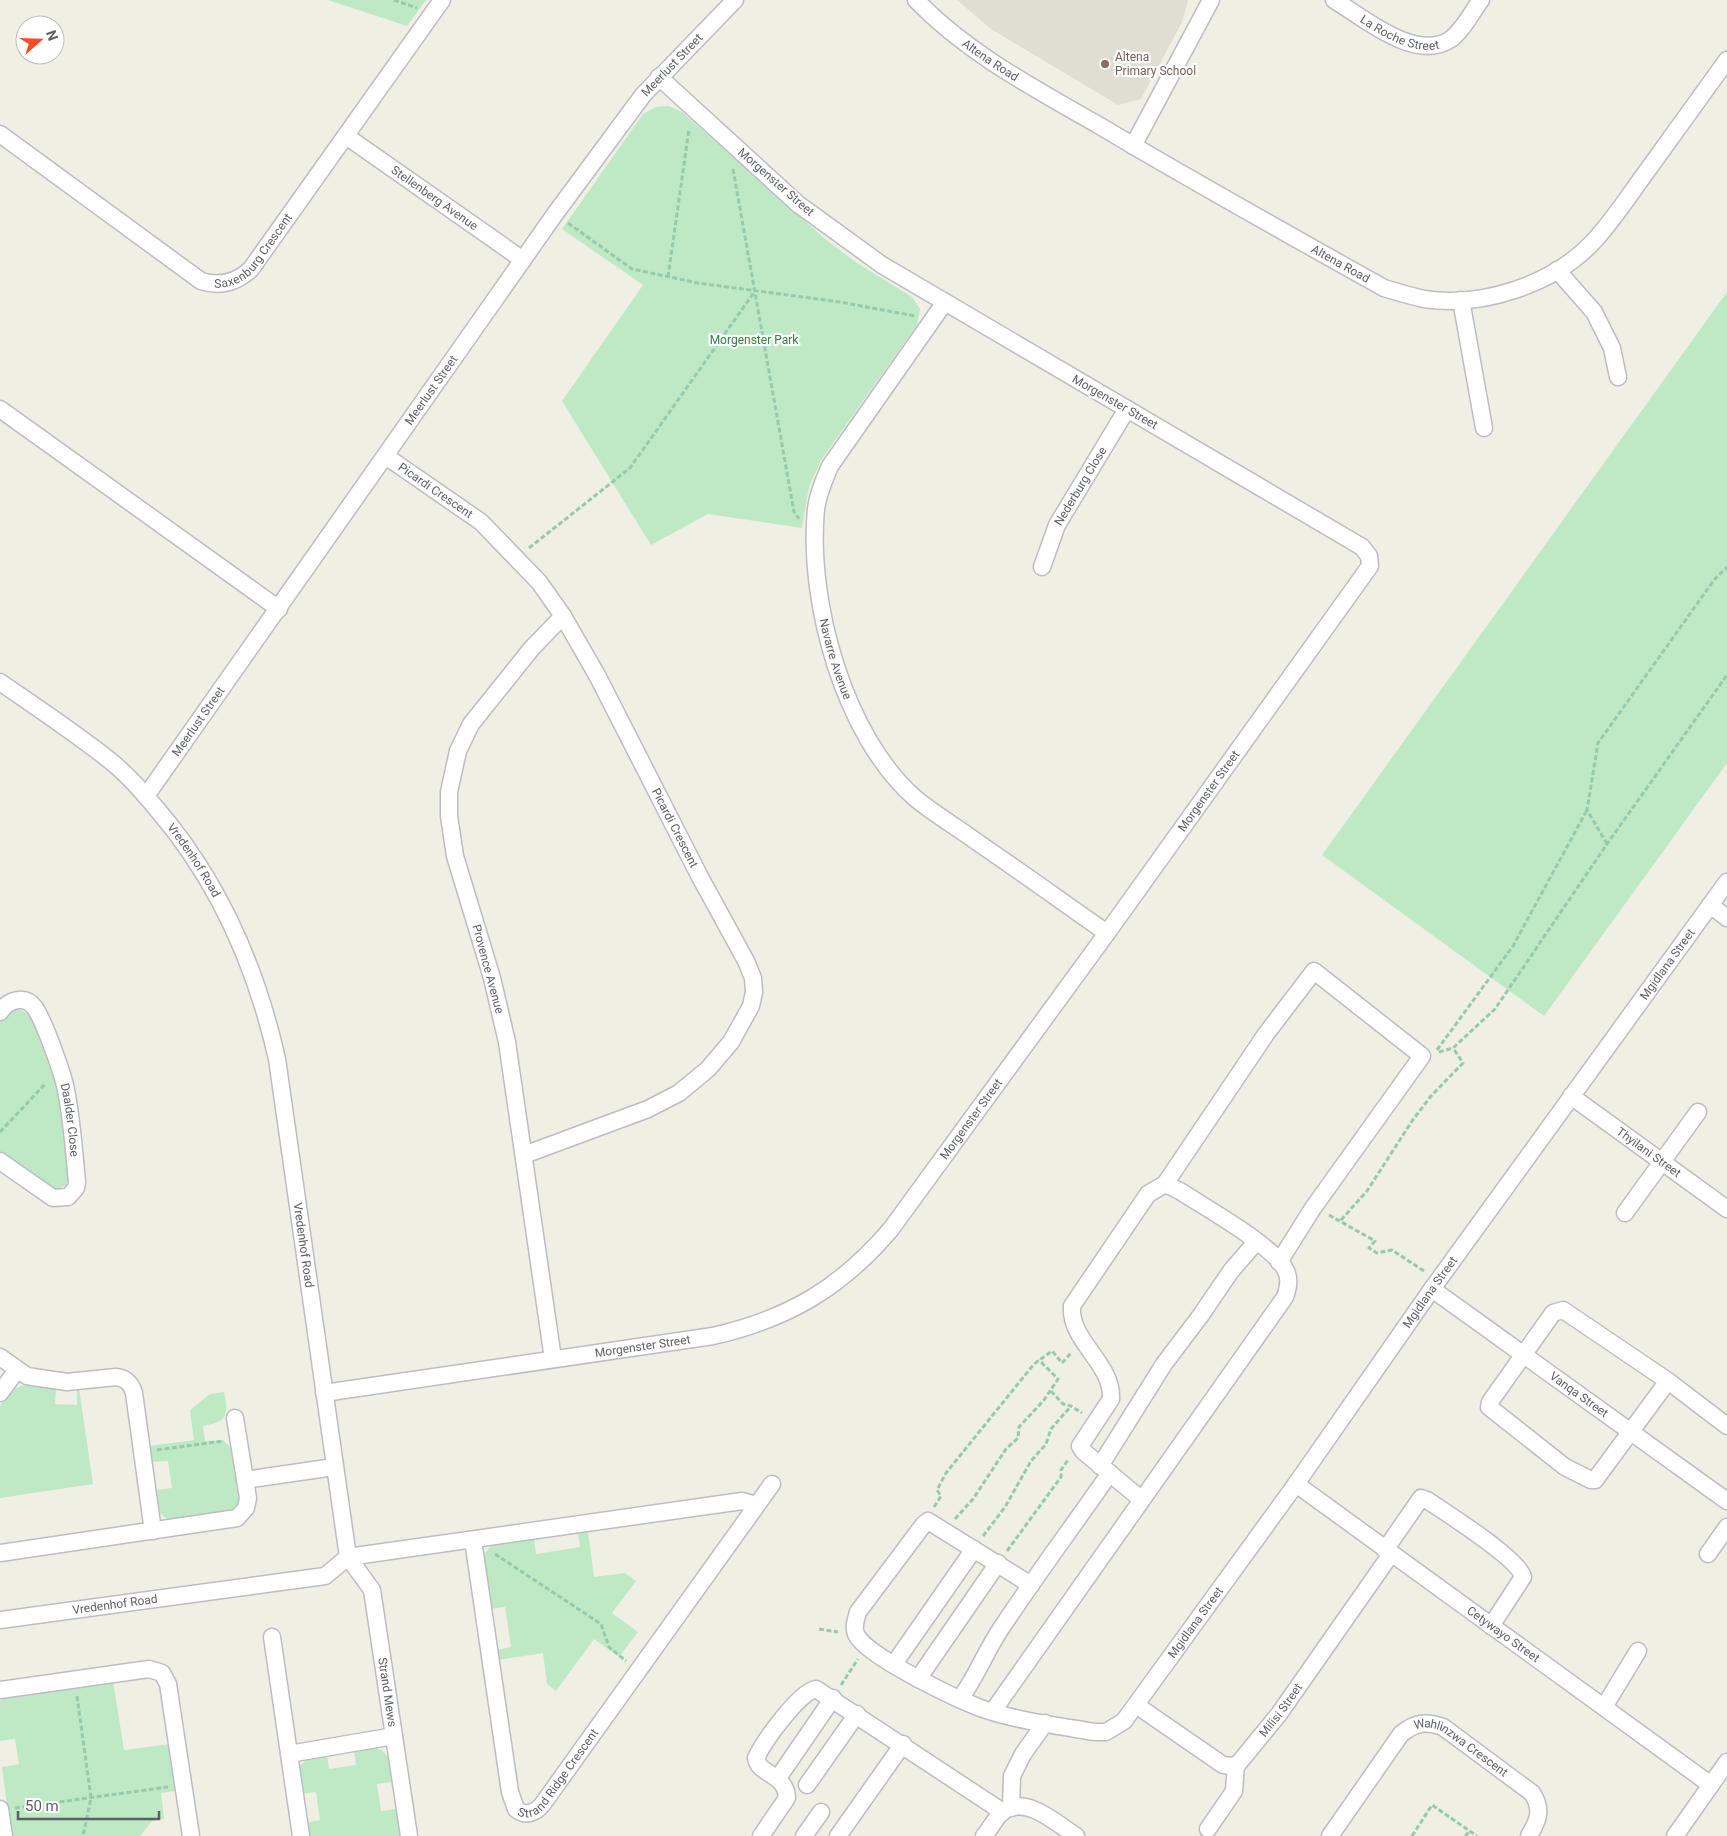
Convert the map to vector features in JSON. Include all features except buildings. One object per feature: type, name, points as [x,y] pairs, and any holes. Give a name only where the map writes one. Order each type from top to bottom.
[{"type":"street","name":"Meerlust Street","points":[[146,796],[555,214],[643,95],[735,0]]},
{"type":"street","name":"Altena Road","points":[[916,0],[942,26],[974,50],[1133,146],[1384,288],[1425,299],[1461,300],[1500,294],[1535,282],[1557,270],[1594,241],[1618,211],[1727,60]]},
{"type":"street","points":[[1133,146],[1211,0]]},
{"type":"street","name":"La Roche Street","points":[[1334,0],[1407,44],[1428,47],[1451,39],[1481,0]]},
{"type":"street","name":"Saxenburg Crescent","points":[[0,134],[201,281],[218,285],[236,280],[251,269],[437,6]]},
{"type":"street","name":"Morgenster Street","points":[[324,1393],[686,1340],[740,1330],[791,1311],[857,1267],[891,1230],[1107,934],[1369,569],[1370,562],[1366,550],[1362,546],[882,265],[805,209],[659,77]]},
{"type":"street","name":"Stellenberg Avenue","points":[[346,136],[523,260]]},
{"type":"street","points":[[1557,270],[1594,312],[1612,348],[1618,377]]},
{"type":"street","points":[[1461,300],[1484,428]]},
{"type":"street","name":"Navarre Avenue","points":[[945,302],[830,466],[821,487],[816,507],[815,539],[817,585],[824,626],[861,726],[884,766],[915,798],[1107,934]]},
{"type":"street","points":[[0,409],[279,609]]},
{"type":"street","name":"Nederburg Close","points":[[1042,567],[1057,525],[1126,409]]},
{"type":"street","name":"Picardi Crescent","points":[[386,457],[481,522],[539,582],[563,616],[598,677],[700,877],[746,961],[753,978],[754,992],[746,1018],[731,1042],[708,1069],[679,1093],[648,1109],[524,1155]]},
{"type":"street","name":"Provence Avenue","points":[[553,1359],[507,1042],[492,978],[455,856],[449,816],[449,792],[458,751],[471,724],[532,648],[563,616]]},
{"type":"street","name":"Vredenhof Road","points":[[0,682],[109,760],[146,796],[188,849],[226,911],[246,956],[265,1011],[277,1059],[348,1557],[325,1576],[0,1620]]},
{"type":"street","name":"Mgidlana Street","points":[[861,1641],[918,1679],[960,1699],[994,1711],[1045,1723],[1106,1732],[1124,1721],[1296,1484],[1432,1289],[1727,882]]},
{"type":"street","points":[[1710,906],[1727,918]]},
{"type":"street","points":[[1142,1500],[1083,1451],[1080,1446],[1111,1399],[1112,1391],[1099,1362],[1070,1319],[1072,1306],[1148,1194],[1165,1184],[1266,1034],[1314,971],[1422,1056],[1313,1208],[1279,1262]]},
{"type":"street","name":"Daalder Close","points":[[0,1012],[4,1006],[14,1000],[26,1001],[36,1009],[60,1067],[67,1091],[77,1182],[76,1188],[68,1196],[53,1198],[0,1161]]},
{"type":"street","name":"Thyilani Street","points":[[1571,1096],[1727,1209]]},
{"type":"street","points":[[1625,1213],[1698,1112]]},
{"type":"street","points":[[994,1711],[1285,1297],[1288,1278],[1286,1270],[1279,1262],[1256,1242],[1180,1191],[1165,1184]]},
{"type":"street","points":[[960,1699],[976,1677],[983,1656],[1105,1469],[1164,1364],[1201,1316],[1231,1271],[1256,1242]]},
{"type":"street","name":"Vanqa Street","points":[[1432,1289],[1727,1501]]},
{"type":"street","points":[[1668,1381],[1629,1431],[1595,1480],[1585,1478],[1565,1467],[1489,1407],[1490,1402],[1522,1354],[1553,1313],[1563,1310],[1668,1381],[1727,1426]]},
{"type":"street","points":[[0,1357],[27,1376],[67,1382],[116,1377],[127,1381],[134,1393],[153,1531]]},
{"type":"street","points":[[0,1393],[17,1370]]},
{"type":"street","points":[[0,1553],[237,1518],[247,1503],[235,1418]]},
{"type":"street","points":[[245,1480],[334,1467]]},
{"type":"street","name":"Strand Ridge Crescent","points":[[473,1540],[510,1792],[519,1812],[527,1814],[539,1808],[772,1484]]},
{"type":"street","name":"Cetywayo Street","points":[[1296,1484],[1711,1785]]},
{"type":"street","name":"Milisi Street","points":[[1236,1765],[1244,1759],[1279,1714],[1388,1552],[1421,1498],[1427,1500],[1484,1539],[1520,1569],[1523,1580],[1491,1626]]},
{"type":"street","points":[[348,1557],[742,1501],[756,1505]]},
{"type":"street","points":[[861,1641],[856,1634],[854,1623],[858,1612],[924,1524],[928,1522],[998,1563],[1031,1585]]},
{"type":"street","points":[[1708,1554],[1727,1527]]},
{"type":"street","points":[[894,1664],[974,1549]]},
{"type":"street","name":"Strand Mews","points":[[348,1557],[372,1590],[408,1836]]},
{"type":"street","points":[[918,1679],[998,1563]]},
{"type":"street","points":[[272,1638],[301,1836]]},
{"type":"street","points":[[1604,1707],[1638,1651]]},
{"type":"street","points":[[0,1690],[149,1669],[162,1673],[168,1684],[191,1836]]},
{"type":"street","points":[[761,1836],[787,1798],[785,1787],[778,1778],[756,1762],[759,1751],[803,1695],[816,1689],[1007,1810]]},
{"type":"street","points":[[778,1778],[833,1698]]},
{"type":"street","points":[[1136,1705],[1223,1765],[1236,1765],[1234,1791],[1208,1830]]},
{"type":"street","points":[[807,1786],[857,1714]]},
{"type":"street","name":"Wahlinzwa Crescent","points":[[1330,1836],[1401,1734],[1417,1724],[1430,1722],[1443,1728],[1532,1793],[1538,1802],[1539,1811],[1536,1823],[1529,1836]]},
{"type":"street","points":[[1007,1810],[1012,1776],[1023,1754],[1045,1723]]},
{"type":"street","points":[[289,1754],[394,1736]]},
{"type":"street","points":[[838,1836],[903,1744]]},
{"type":"street","points":[[1675,1836],[1727,1762]]},
{"type":"street","points":[[984,1836],[1007,1810],[1019,1806],[1032,1808],[1076,1836]]},
{"type":"street","points":[[0,1809],[4,1836]]},
{"type":"street","points":[[804,1836],[821,1812]]},
{"type":"path","points":[[394,0],[437,6]]},
{"type":"path","points":[[668,278],[692,108]]},
{"type":"path","points":[[740,151],[732,165],[794,512],[815,539]]},
{"type":"path","points":[[555,214],[632,269],[668,278],[840,302],[916,316],[928,326]]},
{"type":"path","points":[[517,558],[630,468],[755,291]]},
{"type":"path","points":[[1727,567],[1714,580],[1598,744],[1587,810],[1513,946],[1435,1052],[1453,1048],[1495,1009],[1606,844],[1727,675]]},
{"type":"path","points":[[1587,810],[1606,844]]},
{"type":"path","points":[[1340,1220],[1367,1191],[1412,1121],[1431,1096],[1463,1063],[1453,1048]]},
{"type":"path","points":[[0,1132],[60,1067]]},
{"type":"path","points":[[1313,1208],[1340,1220],[1375,1241],[1369,1248],[1377,1253],[1392,1250],[1425,1272],[1432,1289]]},
{"type":"path","points":[[928,1522],[941,1496],[937,1490],[946,1473],[1039,1360],[1052,1351],[1062,1363],[1083,1340]]},
{"type":"path","points":[[945,1531],[973,1498],[1006,1449],[1018,1438],[1019,1427],[1058,1379],[1039,1360]]},
{"type":"path","points":[[1050,1391],[1063,1404],[1071,1406],[1095,1422]]},
{"type":"path","points":[[974,1549],[1006,1507],[1031,1461],[1046,1444],[1056,1422],[1071,1406]]},
{"type":"path","points":[[142,1452],[238,1439]]},
{"type":"path","points":[[998,1563],[1061,1477],[1061,1470],[1080,1446]]},
{"type":"path","points":[[473,1540],[601,1624],[609,1647],[625,1661],[641,1666]]},
{"type":"path","points":[[833,1698],[858,1659],[861,1641]]},
{"type":"path","points":[[75,1679],[91,1798],[83,1836]]},
{"type":"path","points":[[0,1809],[183,1785]]},
{"type":"path","points":[[1412,1836],[1432,1805],[1477,1836]]},
{"type":"path","points":[[1465,1836],[1470,1830]]},
{"type":"shaded area","name":"Altena Primary School","points":[[957,0],[1188,0],[1182,22],[1141,99],[1118,105],[991,29]]},
{"type":"green space","points":[[328,0],[426,0],[407,26]]},
{"type":"green space","name":"Morgenster Park","points":[[669,106],[682,112],[825,239],[857,263],[912,297],[920,309],[917,325],[821,460],[809,487],[802,528],[708,514],[651,545],[562,401],[643,285],[562,229],[643,114],[656,107]]},
{"type":"green space","points":[[1727,292],[1727,763],[1544,1016],[1322,855]]},
{"type":"green space","points":[[15,1010],[21,1010],[30,1015],[57,1083],[70,1175],[66,1185],[57,1190],[51,1190],[0,1153],[0,1023],[5,1015]]},
{"type":"green space","points":[[25,1384],[56,1388],[55,1404],[77,1405],[77,1388],[79,1388],[93,1484],[0,1498],[0,1406],[11,1391]]},
{"type":"green space","points":[[224,1392],[226,1412],[222,1420],[203,1426],[205,1441],[223,1440],[231,1448],[239,1505],[234,1511],[174,1521],[168,1519],[159,1510],[155,1490],[172,1488],[168,1461],[151,1462],[149,1446],[194,1440],[190,1410],[210,1394]]},
{"type":"green space","points":[[588,1531],[594,1577],[625,1573],[636,1581],[612,1613],[638,1632],[619,1657],[594,1639],[556,1691],[547,1684],[543,1653],[498,1660],[497,1650],[511,1647],[505,1607],[490,1609],[484,1555],[491,1545],[534,1538],[536,1554],[580,1547],[578,1532]]},
{"type":"green space","points":[[113,1681],[124,1750],[170,1744],[176,1791],[161,1793],[164,1819],[152,1821],[140,1836],[11,1836],[2,1767],[19,1764],[15,1739],[0,1741],[0,1701],[8,1696]]},
{"type":"green space","points":[[373,1748],[382,1750],[389,1759],[392,1782],[377,1784],[381,1811],[396,1809],[400,1836],[307,1836],[305,1823],[320,1820],[316,1792],[301,1794],[299,1770],[301,1765],[309,1759],[327,1754],[329,1769],[356,1765],[354,1751]]},
{"type":"place","name":"Altena Primary School","points":[[1105,64]]}]
